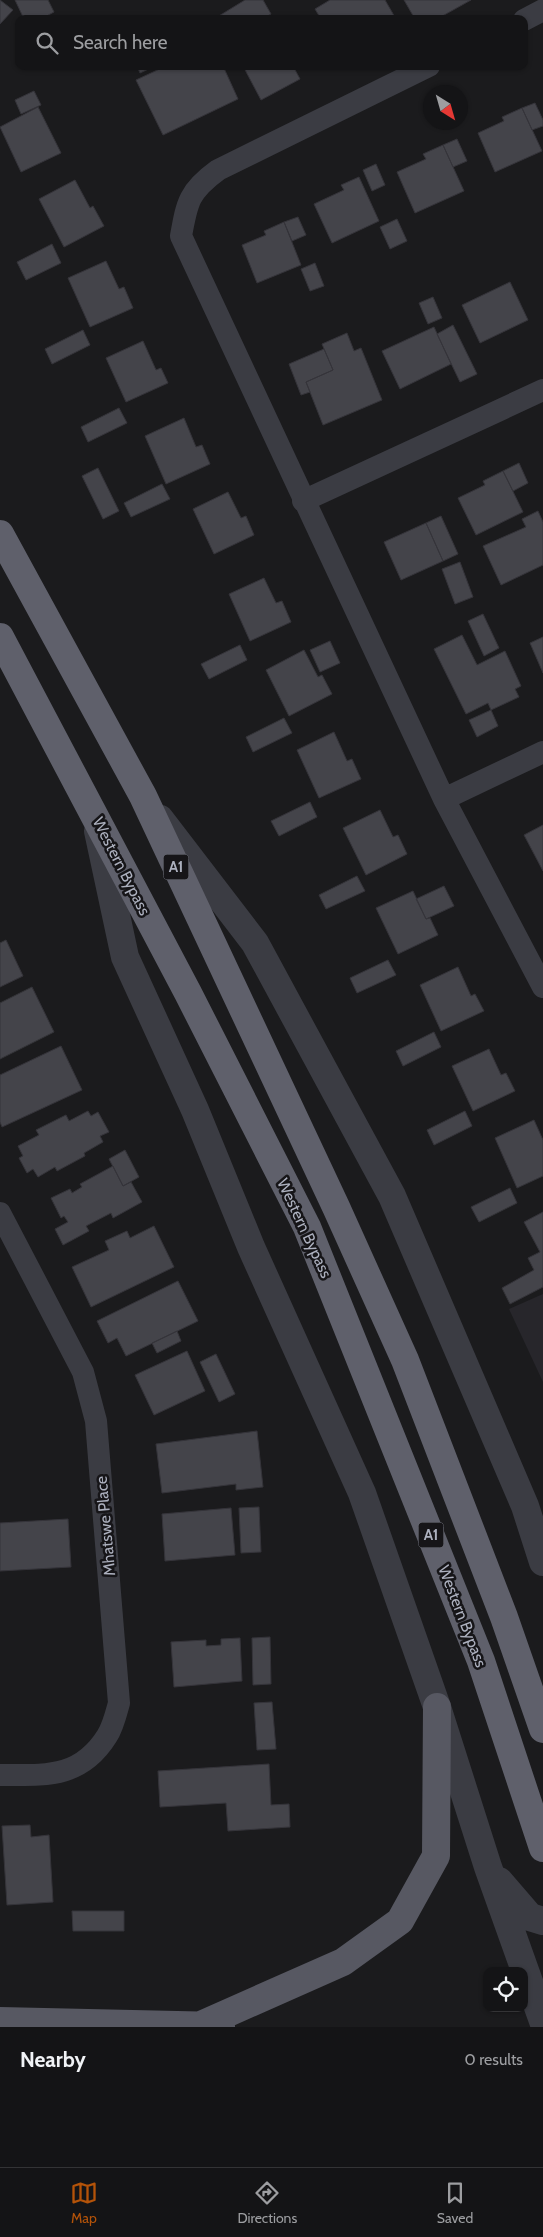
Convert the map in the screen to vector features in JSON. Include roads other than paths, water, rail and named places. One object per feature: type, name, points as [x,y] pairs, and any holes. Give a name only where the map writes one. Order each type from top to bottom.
[{"type":"highway","name":"A1","points":[[0,534],[143,796],[336,1207],[409,1370],[504,1617],[543,1729]]},
{"type":"highway","name":"Western Bypass","points":[[0,637],[94,813],[307,1227],[481,1661],[543,1848]]},
{"type":"main road","points":[[203,2024],[343,1962],[400,1921],[436,1856],[438,1707]]},
{"type":"main road","points":[[0,2021],[203,2024],[242,2027]]},
{"type":"street","points":[[528,18],[543,10]]},
{"type":"street","points":[[421,70],[218,170],[197,185],[186,210],[181,236],[444,799],[543,987]]},
{"type":"street","points":[[304,501],[543,390]]},
{"type":"street","points":[[444,799],[543,752]]},
{"type":"street","points":[[143,796],[255,944],[392,1196],[524,1506],[543,1562]]},
{"type":"street","points":[[94,813],[126,957],[195,1110],[251,1247],[362,1493],[438,1707],[488,1867],[543,2021]]},
{"type":"street","name":"Mhatswe Place","points":[[0,1213],[83,1372],[96,1421],[119,1703],[108,1736],[87,1761],[54,1774],[0,1775]]},
{"type":"street","points":[[488,1867],[530,1917],[543,1922]]}]
